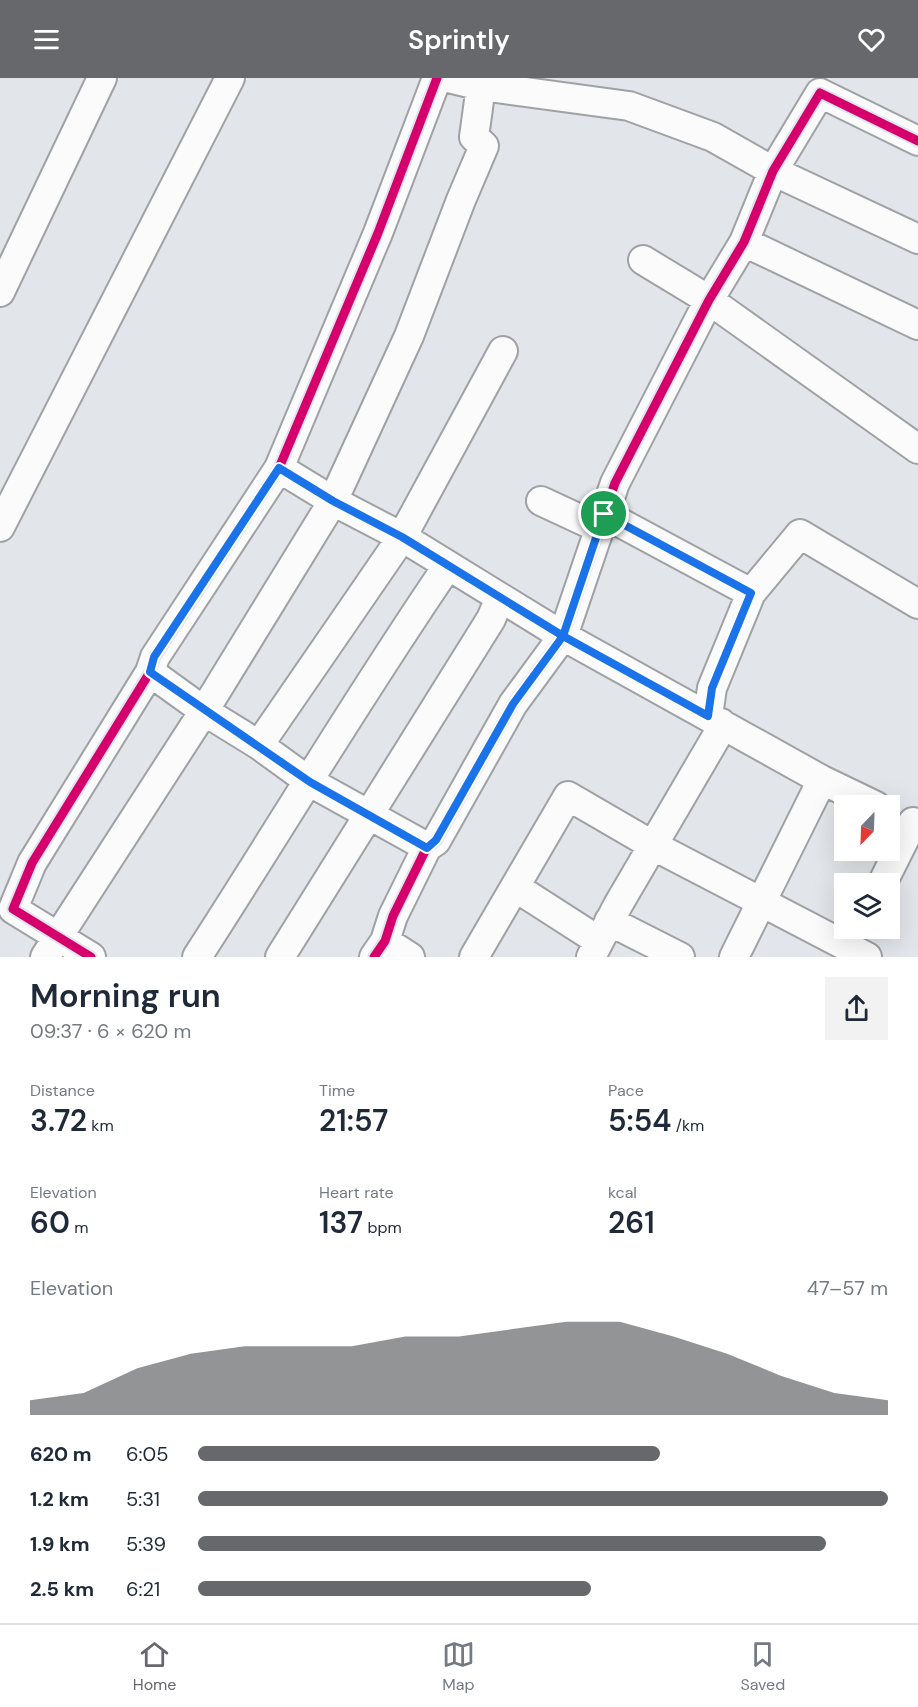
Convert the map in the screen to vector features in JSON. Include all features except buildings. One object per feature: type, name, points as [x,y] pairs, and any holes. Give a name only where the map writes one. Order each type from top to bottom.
[{"type":"street","points":[[0,292],[102,78]]},
{"type":"street","points":[[0,527],[230,78]]},
{"type":"street","points":[[91,957],[52,947],[13,909],[32,863],[150,672],[154,657],[279,468],[378,233],[437,78]]},
{"type":"street","points":[[448,78],[481,86],[628,106],[713,137],[773,171],[918,238]]},
{"type":"street","points":[[52,947],[204,711],[333,501],[409,336],[484,146],[474,137],[481,86]]},
{"type":"street","points":[[410,957],[379,949],[393,916],[427,848],[436,840],[513,704],[563,636],[615,483],[709,300],[744,242],[773,171],[819,93],[918,141]]},
{"type":"street","points":[[744,242],[918,325]]},
{"type":"street","points":[[643,260],[709,300],[918,449]]},
{"type":"street","points":[[259,745],[402,537],[503,351]]},
{"type":"street","points":[[279,468],[333,501],[402,537],[447,567],[563,636],[822,780],[853,795]]},
{"type":"street","points":[[541,501],[602,521],[751,593]]},
{"type":"street","points":[[600,940],[718,734],[714,720],[712,688],[751,593],[800,534],[918,604]]},
{"type":"street","points":[[196,957],[310,782],[377,670],[447,567]]},
{"type":"street","points":[[280,957],[491,619],[500,598]]},
{"type":"street","points":[[150,672],[310,782],[427,848]]},
{"type":"street","points":[[734,957],[822,780]]},
{"type":"street","points":[[474,957],[568,796],[654,846],[760,903],[855,948]]},
{"type":"street","points":[[886,873],[907,820]]},
{"type":"street","points":[[515,886],[600,940],[680,957]]},
{"type":"cycle path","points":[[91,957],[13,909],[32,863],[150,672],[155,657],[279,468],[378,233],[437,78]]},
{"type":"cycle path","points":[[374,957],[385,941],[393,916],[427,847],[436,841],[513,704],[563,636],[615,483],[709,300],[744,242],[773,171],[820,93],[918,141]]},
{"type":"route","points":[[604,514],[563,636],[447,567],[402,537],[333,501],[279,468],[154,657],[150,672],[310,782],[427,848],[436,840],[513,704],[563,636],[708,716],[712,688],[751,593],[604,514]]}]
